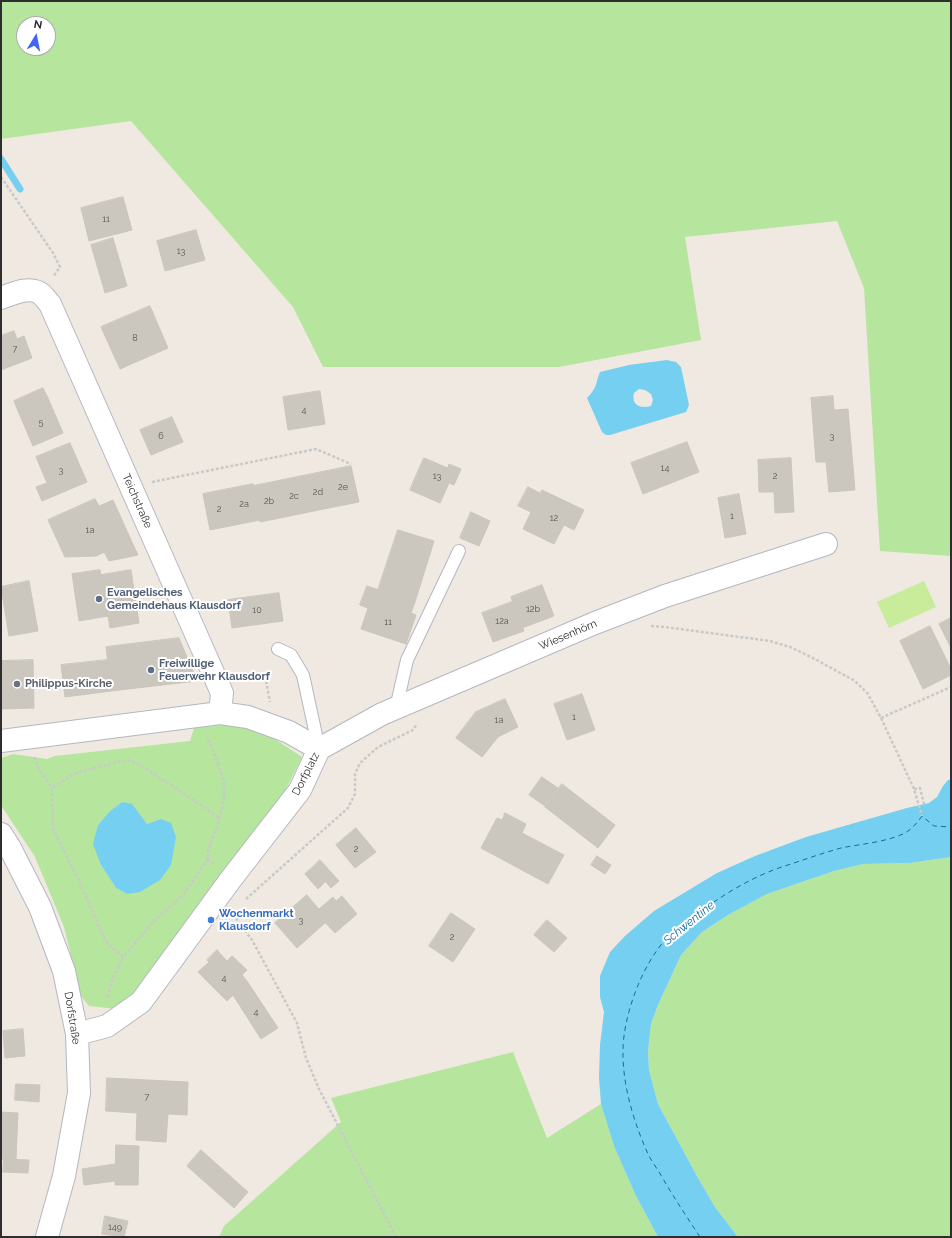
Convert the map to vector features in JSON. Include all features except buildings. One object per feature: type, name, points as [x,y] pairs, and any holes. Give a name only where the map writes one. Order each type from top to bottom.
[{"type":"street","points":[[1,298],[20,291],[40,293]]},
{"type":"street","name":"Teichstraße","points":[[40,293],[50,304],[222,694],[211,714]]},
{"type":"street","name":"Wiesenhörn","points":[[319,749],[382,714],[595,623],[665,596],[826,544]]},
{"type":"street","name":"Dorfplatz","points":[[1,741],[211,714],[248,717],[289,732],[319,749],[300,790],[231,879],[141,1002],[106,1026],[77,1034]]},
{"type":"street","name":"Dorfstraße","points":[[1,834],[10,848],[40,907],[64,971],[77,1034],[79,1093],[64,1176],[47,1237]]},
{"type":"lane","points":[[396,708],[407,660],[459,551]]},
{"type":"lane","points":[[278,649],[291,655],[303,675],[319,749]]},
{"type":"path","points":[[1,177],[53,253],[60,267],[40,293]]},
{"type":"path","points":[[130,486],[316,449],[351,464]]},
{"type":"path","points":[[650,626],[666,626],[770,641],[790,647],[814,658],[855,681],[868,694],[881,718],[914,789],[922,816]]},
{"type":"path","points":[[881,718],[951,687]]},
{"type":"path","points":[[243,901],[348,808],[355,794],[355,774],[360,763],[378,747],[413,730],[434,692]]},
{"type":"path","points":[[106,1026],[106,1005],[112,980],[123,957],[153,922],[183,895],[208,859],[208,851],[220,818],[224,800],[224,782],[217,760],[207,738],[211,714]]},
{"type":"path","points":[[32,738],[36,764],[41,774],[52,788],[53,829],[78,879],[106,942],[123,957]]},
{"type":"path","points":[[52,788],[76,773],[128,760],[139,764],[220,818]]},
{"type":"path","points":[[914,789],[920,788],[924,804]]},
{"type":"path","points":[[231,879],[232,911],[252,940],[297,1023],[306,1058],[319,1089],[396,1237]]},
{"type":"green space","points":[[1,1],[951,1],[951,556],[880,551],[864,288],[837,221],[685,237],[701,340],[559,367],[323,367],[293,307],[131,121],[1,139]]},
{"type":"green space","points":[[924,581],[936,607],[889,628],[877,602]]},
{"type":"green space","points":[[232,724],[261,730],[302,757],[281,799],[135,997],[117,1009],[89,1006],[81,996],[64,927],[35,857],[1,805],[1,758],[13,754],[47,759],[55,756],[190,741],[194,728]],"holes":[[[122,802],[147,824],[161,819],[127,894],[116,888],[101,865],[98,825],[110,811]]]},
{"type":"green space","points":[[951,857],[951,1237],[738,1237],[715,1207],[658,1104],[649,1070],[648,1051],[651,1024],[681,955],[702,932],[728,915],[767,894],[834,871],[863,864],[910,863]]},
{"type":"green space","points":[[513,1052],[547,1138],[601,1104],[614,1146],[635,1194],[658,1237],[219,1237],[224,1226],[341,1122],[331,1098]]},
{"type":"water","points":[[667,360],[676,362],[681,367],[689,405],[686,412],[610,435],[606,435],[602,432],[587,398],[595,388],[600,372],[629,365]],"holes":[[[639,389],[645,390],[651,394],[653,400],[651,406],[647,407],[637,405],[633,397],[634,393]]]},
{"type":"water","name":"Schwentine","points":[[948,780],[951,780],[951,857],[910,863],[863,864],[834,871],[767,894],[728,915],[702,932],[681,955],[651,1024],[648,1051],[649,1070],[658,1104],[715,1207],[738,1237],[658,1237],[635,1194],[614,1146],[601,1104],[599,1078],[600,1045],[604,1012],[600,997],[600,976],[610,952],[625,936],[654,911],[717,873],[755,856],[806,837],[929,803],[937,797]]},
{"type":"water","points":[[122,802],[132,804],[147,824],[161,819],[171,823],[176,837],[171,865],[160,880],[140,892],[127,894],[116,888],[101,865],[93,844],[98,825],[110,811]]},
{"type":"waterway","points":[[1,159],[20,189]]},
{"type":"ferry route","points":[[700,1237],[649,1156],[635,1120],[625,1080],[623,1054],[626,1024],[635,992],[649,962],[667,938],[694,915],[729,892],[778,868],[841,848],[882,841],[898,836],[910,830],[922,816],[934,826],[951,827]]},
{"type":"place","name":"Evangelisches Gemeindehaus Klausdorf","points":[[99,599]]},
{"type":"place","name":"Freiwillige Feuerwehr Klausdorf","points":[[151,670]]},
{"type":"place","name":"Philippus-Kirche","points":[[17,684]]},
{"type":"place","name":"Wochenmarkt Klausdorf","points":[[211,920]]}]
